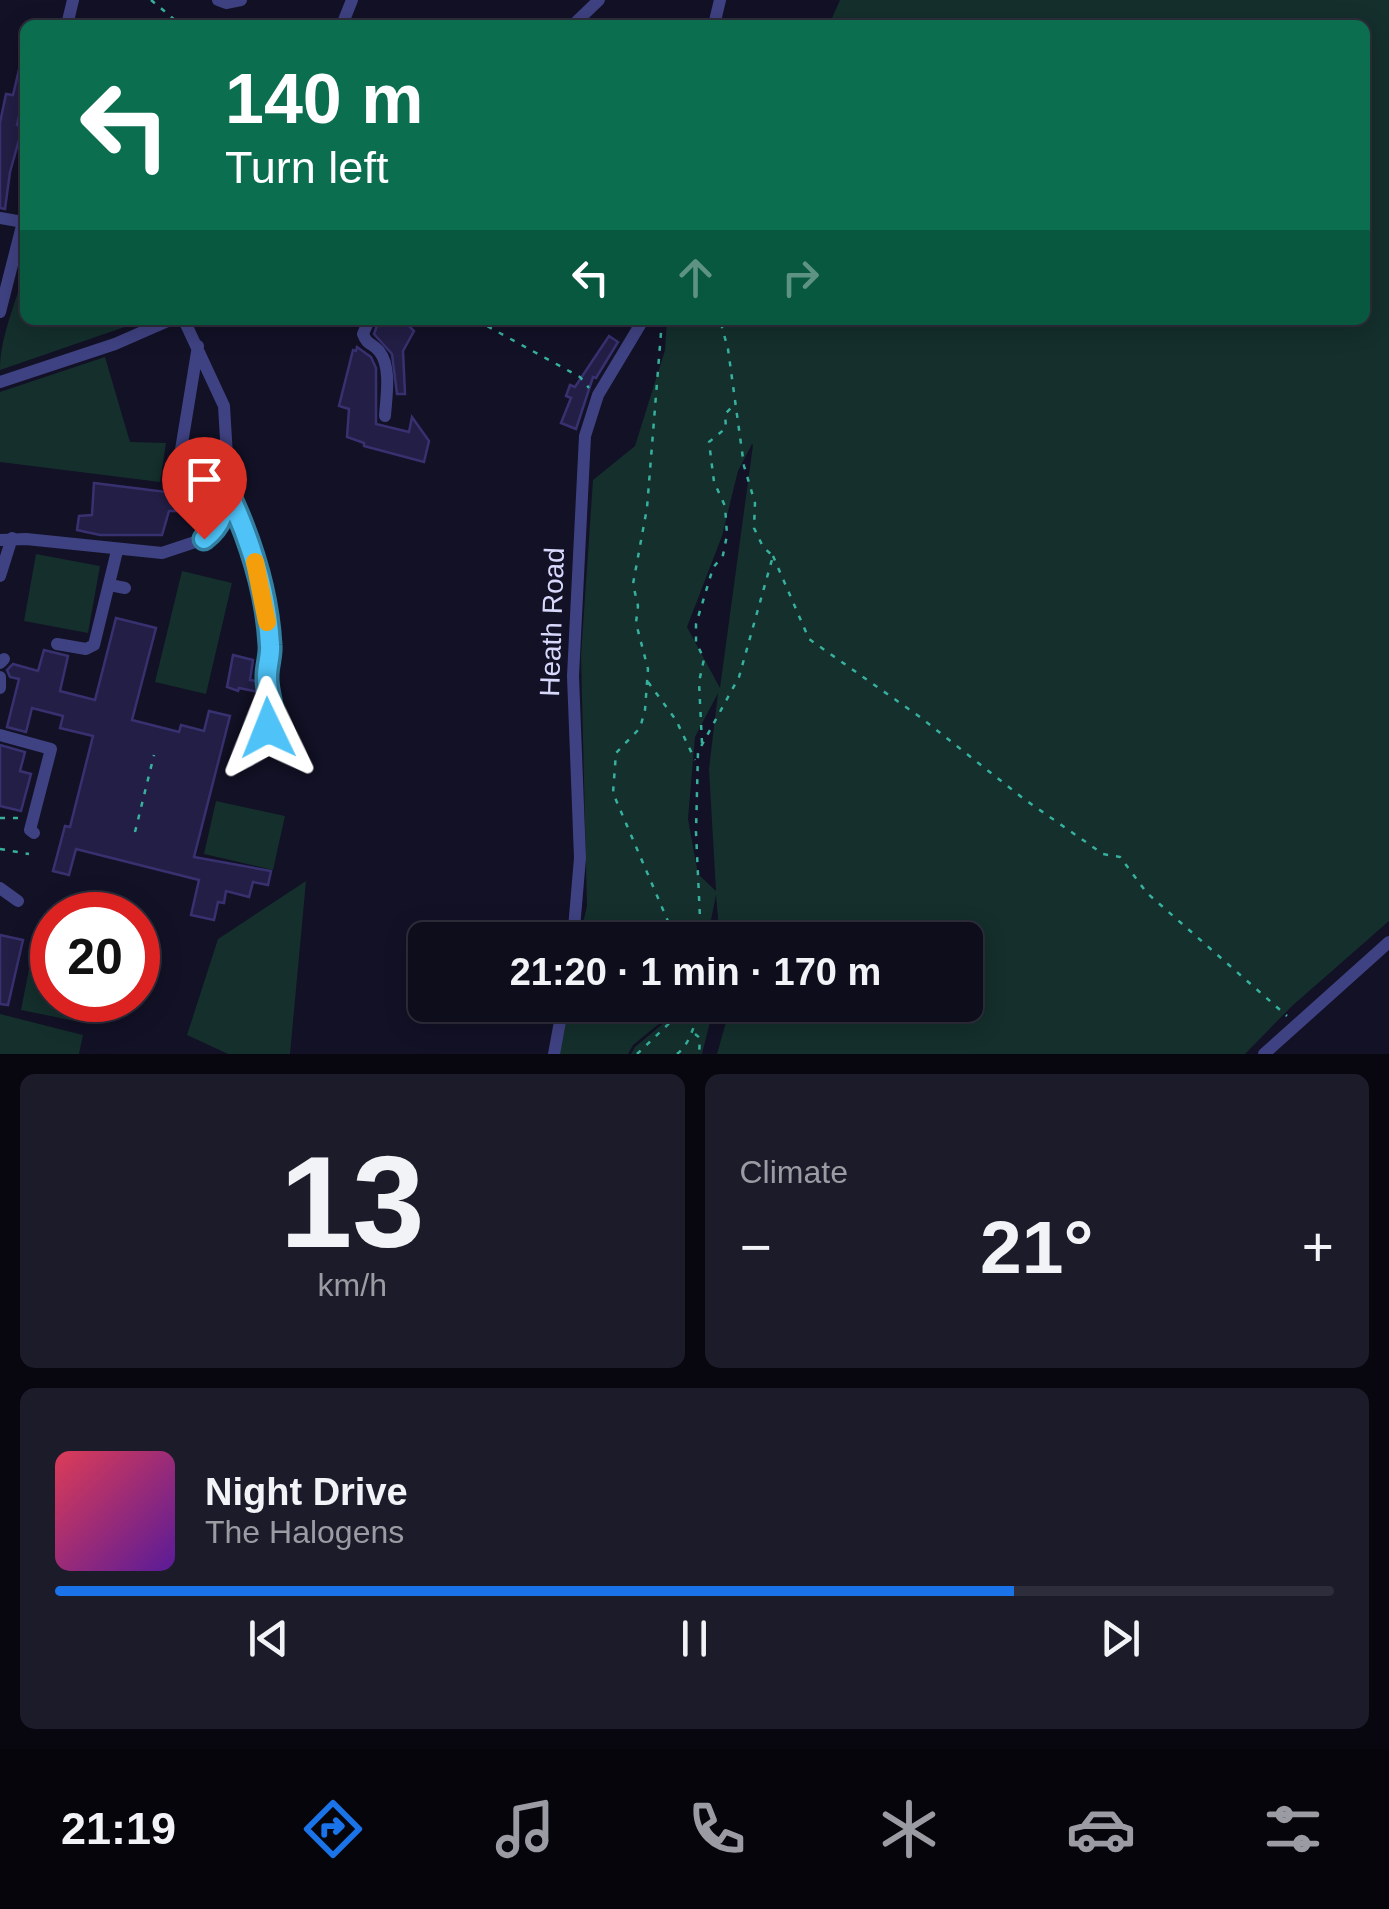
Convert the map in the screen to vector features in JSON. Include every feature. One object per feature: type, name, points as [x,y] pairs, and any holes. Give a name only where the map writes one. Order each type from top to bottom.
[{"type":"street","points":[[218,0],[240,0]]},
{"type":"street","points":[[579,20],[599,0]]},
{"type":"street","points":[[0,312],[20,234]]},
{"type":"street","points":[[0,382],[115,344],[159,325]]},
{"type":"street","points":[[0,576],[6,539],[162,554],[204,539],[218,528],[226,488],[224,406],[187,325]]},
{"type":"street","points":[[368,325],[363,334],[366,342],[379,350],[385,365],[385,416]]},
{"type":"street","name":"Heath Road","points":[[574,922],[580,858],[574,676],[585,436],[598,394],[640,325]]},
{"type":"street","points":[[180,462],[198,346]]},
{"type":"street","points":[[226,488],[250,544],[271,648],[266,679],[272,720],[255,743],[249,761]]},
{"type":"street","points":[[58,644],[86,649],[94,645],[118,551]]},
{"type":"street","points":[[110,585],[125,588]]},
{"type":"street","points":[[0,677],[0,688]]},
{"type":"street","points":[[0,735],[50,749],[30,830],[34,833]]},
{"type":"street","points":[[0,888],[18,901]]},
{"type":"street","points":[[1264,1054],[1389,942]]},
{"type":"street","points":[[554,1054],[559,1022]]},
{"type":"path","points":[[151,0],[175,20]]},
{"type":"path","points":[[485,325],[580,377],[585,386],[598,394]]},
{"type":"path","points":[[662,325],[648,508],[633,584],[638,606],[636,623],[648,669],[646,710],[640,728],[616,753],[613,793],[668,922]]},
{"type":"path","points":[[721,325],[744,466],[755,503],[754,528],[773,556],[810,639],[920,717],[1024,799],[1102,854],[1120,858],[1147,893],[1295,1024]]},
{"type":"path","points":[[701,922],[696,821],[704,659],[696,642],[696,624],[727,535],[725,506],[714,482],[710,442],[726,428],[725,414],[735,404]]},
{"type":"path","points":[[702,744],[739,677],[773,556]]},
{"type":"path","points":[[647,681],[676,720],[698,765]]},
{"type":"path","points":[[135,832],[154,755]]},
{"type":"path","points":[[0,818],[34,818]]},
{"type":"path","points":[[0,849],[29,854]]},
{"type":"path","points":[[636,1054],[671,1022]]},
{"type":"path","points":[[676,1054],[687,1046],[695,1022]]},
{"type":"path","points":[[694,1033],[700,1038],[699,1054]]},
{"type":"green space","points":[[840,0],[1389,0],[1389,921],[1292,1006],[1245,1054],[717,1054],[726,1022],[983,1022],[983,922],[718,922],[716,895],[711,922],[583,922],[587,906],[581,655],[593,480],[635,446],[665,350],[667,325],[1370,325],[1370,20],[831,20]],"holes":[[[752,444],[720,688],[687,627],[722,536],[738,471]],[[718,693],[709,769],[716,891],[698,874],[688,819],[695,737]]]},
{"type":"green space","points":[[20,284],[20,325],[130,325],[0,370]]},
{"type":"green space","points":[[105,357],[130,442],[166,443],[160,482],[0,462],[0,392]]},
{"type":"green space","points":[[36,554],[100,566],[88,633],[24,621]]},
{"type":"green space","points":[[182,571],[232,583],[206,694],[155,682]]},
{"type":"green space","points":[[216,801],[285,816],[273,870],[204,854]]},
{"type":"green space","points":[[306,881],[290,1054],[228,1054],[187,1035],[218,939]]},
{"type":"green space","points":[[30,964],[30,1012],[21,1010]]},
{"type":"green space","points":[[0,1014],[83,1035],[79,1054],[0,1054]]},
{"type":"green space","points":[[566,1022],[661,1022],[633,1045],[628,1054],[558,1054]]},
{"type":"green space","points":[[665,1022],[710,1022],[702,1054],[631,1054]]},
{"type":"building","points":[[20,65],[20,137],[5,209],[0,208],[0,123],[6,94],[13,95]]},
{"type":"building","points":[[377,325],[408,325],[414,331],[403,351],[405,394],[397,394],[392,354],[374,334]]},
{"type":"building","points":[[609,336],[618,342],[596,378],[593,377],[576,429],[561,423],[571,398],[566,396],[570,385],[575,387]]},
{"type":"building","points":[[357,347],[371,357],[376,368],[376,424],[409,432],[412,417],[429,441],[424,462],[364,446],[347,437],[349,409],[339,406]]},
{"type":"building","points":[[94,483],[174,493],[172,497],[181,498],[180,511],[169,511],[162,535],[100,535],[77,530],[79,516],[92,515]]},
{"type":"building","points":[[116,618],[156,628],[132,720],[179,732],[181,725],[204,731],[209,711],[230,716],[194,857],[271,871],[268,885],[253,882],[249,897],[226,891],[224,903],[218,902],[214,920],[191,915],[199,880],[76,849],[69,875],[53,871],[65,826],[70,827],[93,736],[60,728],[63,716],[32,708],[26,732],[7,727],[19,679],[10,677],[7,670],[13,664],[38,671],[44,650],[68,656],[60,691],[95,700]]},
{"type":"building","points":[[233,655],[253,660],[250,680],[256,681],[259,692],[227,687]]},
{"type":"building","points":[[0,745],[25,752],[20,771],[31,774],[21,811],[0,806]]},
{"type":"building","points":[[0,935],[23,940],[8,1005],[0,1004]]},
{"type":"slow traffic","points":[[255,562],[267,622]]},
{"type":"route","points":[[204,539],[218,528],[223,518],[226,488],[250,544],[260,581],[271,648],[266,679],[273,708],[268,728]]}]
